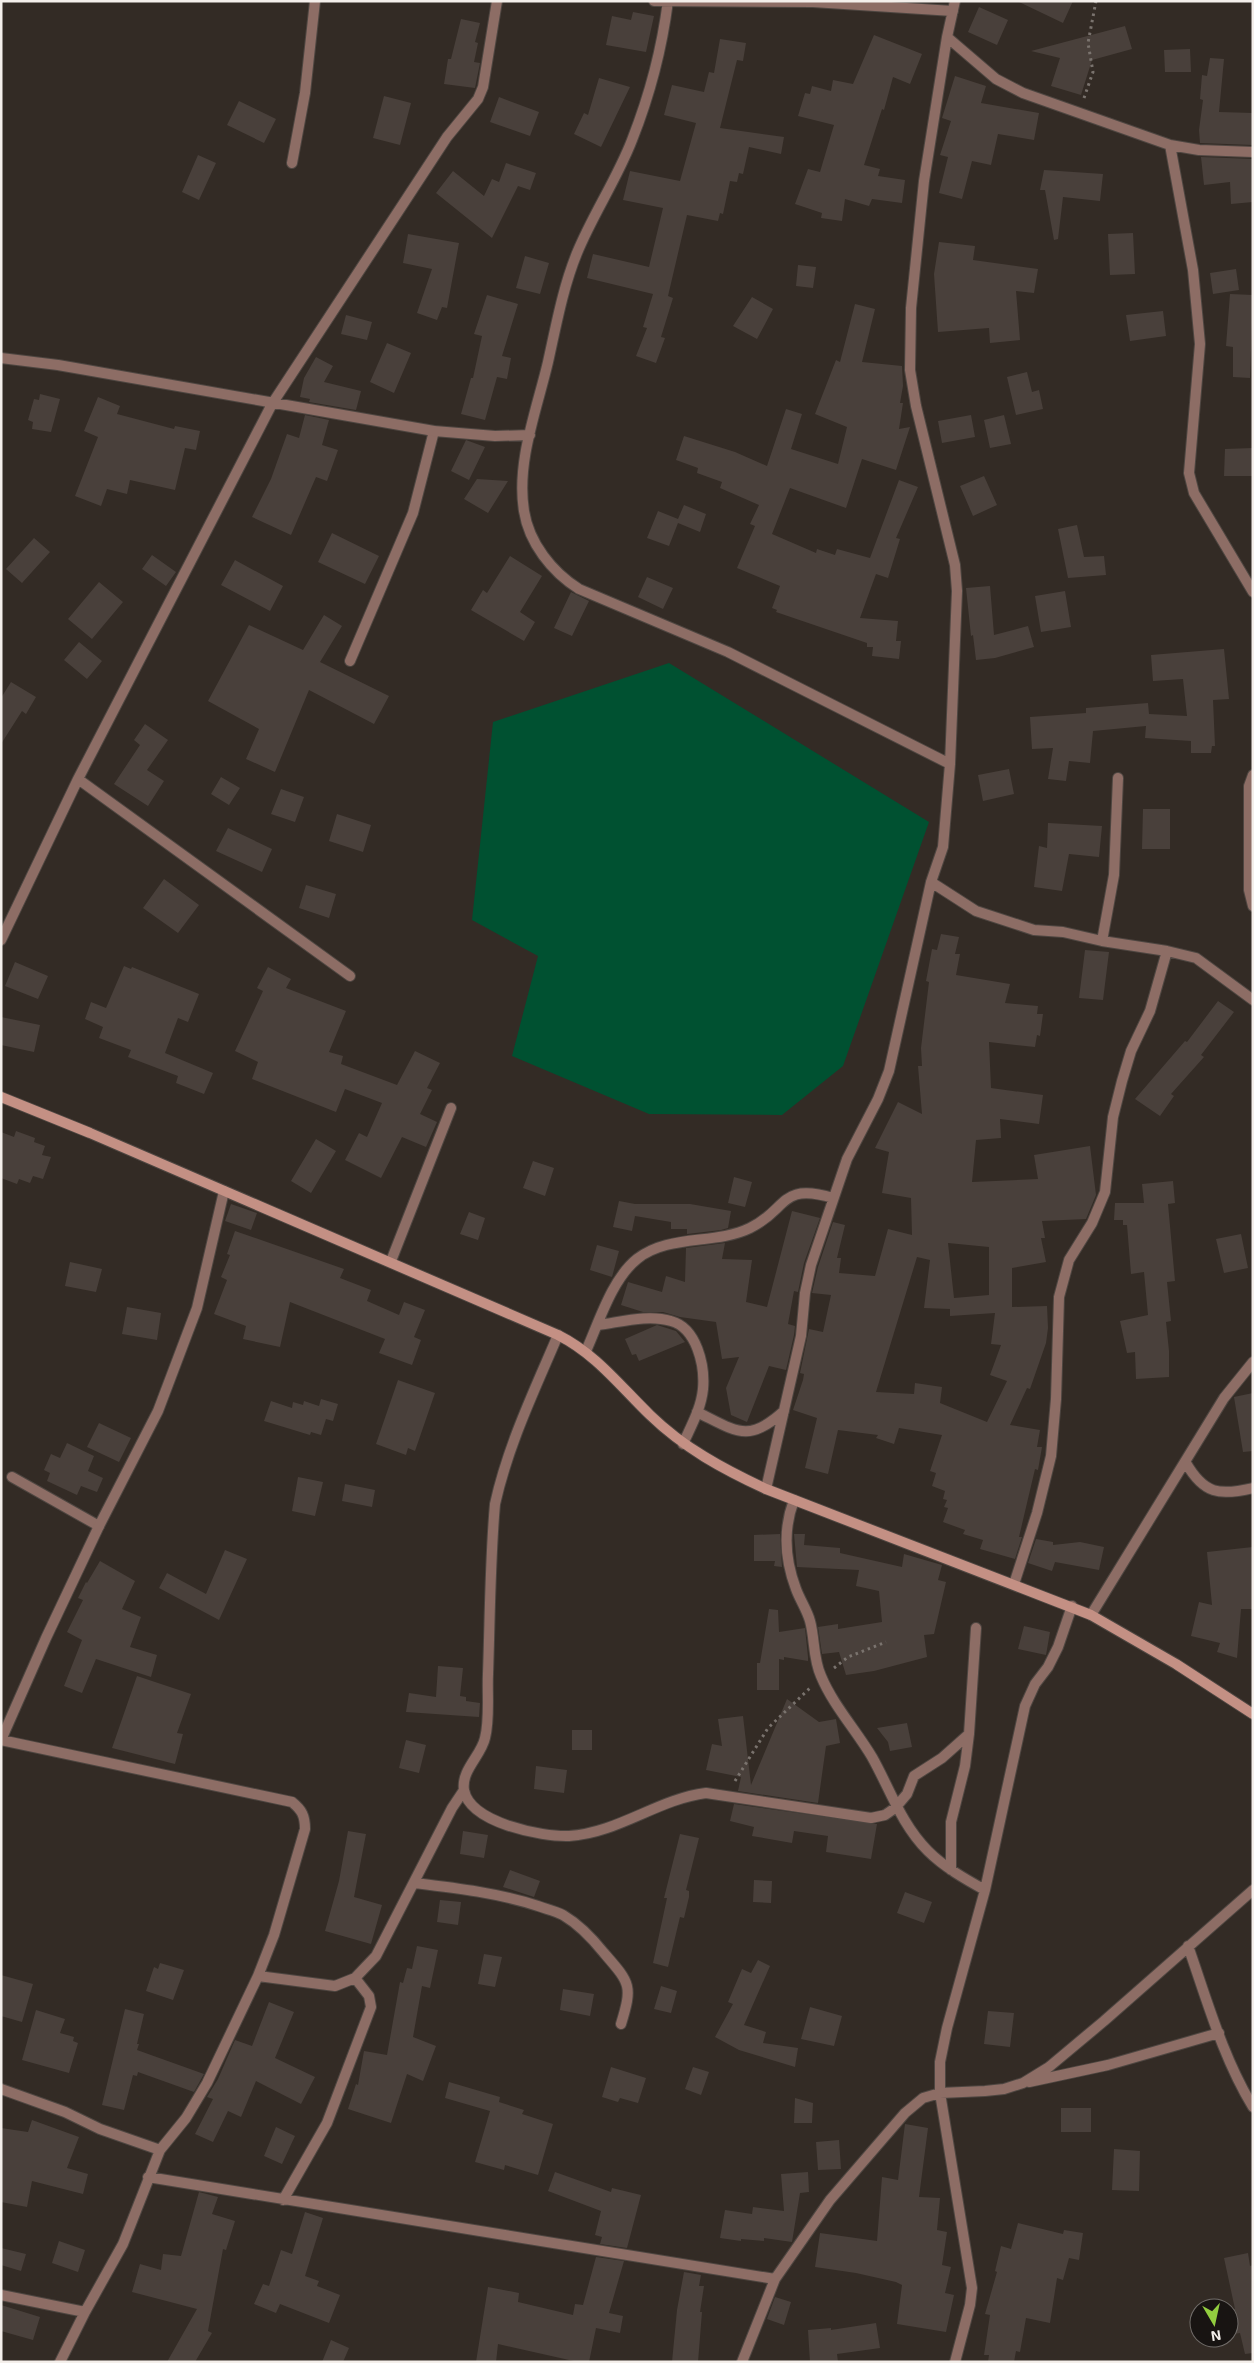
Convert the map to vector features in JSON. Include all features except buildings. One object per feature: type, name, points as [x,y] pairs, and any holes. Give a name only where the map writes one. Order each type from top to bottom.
[{"type":"street","points":[[292,163],[305,93],[315,1]]},
{"type":"street","points":[[1,940],[78,779],[272,404],[447,137],[478,99],[483,87],[497,1]]},
{"type":"street","points":[[654,1],[813,2],[954,6],[947,37],[924,181],[911,308],[910,370],[916,406],[955,565],[957,591],[950,764],[943,847],[931,882],[888,1070],[878,1099],[847,1159],[807,1284],[801,1336],[766,1489]]},
{"type":"street","points":[[668,2],[649,93],[632,142],[577,253],[562,303],[530,435],[523,479],[524,512],[529,529],[541,552],[563,579],[579,589],[728,652],[950,764]]},
{"type":"street","points":[[947,37],[996,79],[1023,93],[1170,144],[1198,150],[1253,152]]},
{"type":"street","points":[[1170,144],[1193,270],[1200,344],[1189,473],[1194,493],[1253,592]]},
{"type":"street","points":[[1,358],[58,364],[272,404],[434,431],[495,436],[530,435]]},
{"type":"street","points":[[350,661],[413,512],[434,431]]},
{"type":"street","points":[[1253,775],[1249,786],[1249,890],[1253,906]]},
{"type":"street","points":[[1102,941],[1114,875],[1118,778]]},
{"type":"street","points":[[78,779],[350,976]]},
{"type":"street","points":[[931,882],[976,911],[1034,930],[1063,932],[1196,958],[1253,1000]]},
{"type":"street","points":[[1014,1584],[1037,1513],[1050,1456],[1056,1399],[1058,1297],[1069,1260],[1092,1223],[1105,1192],[1113,1117],[1122,1081],[1132,1051],[1150,1011],[1167,951]]},
{"type":"street","points":[[1,1097],[391,1261],[558,1335],[586,1351],[683,1444],[724,1470],[794,1500],[1072,1606],[1176,1664],[1253,1714]]},
{"type":"street","points":[[391,1261],[451,1108]]},
{"type":"street","points":[[60,2362],[123,2244],[160,2150],[186,2118],[208,2083],[258,1976],[274,1935],[305,1829],[305,1818],[300,1808],[292,1802],[1,1740],[46,1638],[99,1526],[158,1411],[182,1352],[197,1308],[224,1192]]},
{"type":"street","points":[[586,1351],[622,1274],[638,1258],[658,1247],[733,1234],[751,1228],[779,1204],[798,1193],[814,1192],[833,1198]]},
{"type":"street","points":[[598,1325],[656,1318],[673,1321],[687,1330],[696,1344],[702,1367],[703,1390],[698,1412],[683,1444]]},
{"type":"street","points":[[258,1976],[336,1986],[355,1978],[376,1956],[452,1808],[464,1790],[465,1776],[485,1737],[495,1504],[500,1482],[530,1401],[558,1335]]},
{"type":"street","points":[[1091,1615],[1186,1463],[1224,1398],[1253,1362]]},
{"type":"street","points":[[698,1412],[735,1431],[748,1432],[768,1426],[784,1411]]},
{"type":"street","points":[[1186,1463],[1195,1478],[1210,1491],[1230,1493],[1253,1488]]},
{"type":"street","points":[[12,1477],[99,1526]]},
{"type":"street","points":[[794,1500],[786,1532],[789,1560],[796,1588],[810,1620],[816,1662],[822,1678],[871,1756],[895,1808],[928,1851],[951,1870],[985,1890]]},
{"type":"street","points":[[955,2362],[970,2305],[972,2288],[940,2093],[940,2062],[947,2028],[985,1890],[1025,1706],[1035,1684],[1048,1667],[1058,1647],[1072,1606]]},
{"type":"street","points":[[951,1870],[951,1822],[965,1766],[976,1628]]},
{"type":"street","points":[[464,1790],[474,1806],[492,1819],[518,1829],[570,1836],[594,1832],[617,1824],[687,1795],[706,1793],[726,1794],[871,1818],[885,1816],[895,1808],[907,1794],[914,1776],[942,1758],[969,1734]]},
{"type":"street","points":[[415,1883],[487,1893],[522,1901],[562,1914],[587,1932],[625,1977],[628,1988],[628,2002],[621,2024]]},
{"type":"street","points":[[1023,2083],[1048,2067],[1097,2027],[1253,1890]]},
{"type":"street","points":[[1188,1946],[1240,2086],[1253,2107]]},
{"type":"street","points":[[283,2200],[327,2123],[371,2007],[369,1996],[355,1978]]},
{"type":"street","points":[[742,2362],[775,2279],[830,2200],[905,2113],[923,2098],[940,2093],[1004,2089],[1023,2083],[1108,2065],[1219,2033]]},
{"type":"street","points":[[1,2089],[50,2106],[100,2129],[160,2150]]},
{"type":"street","points":[[148,2177],[775,2279]]},
{"type":"street","points":[[1,2295],[85,2312]]},
{"type":"path","points":[[1079,112],[1093,72],[1088,43],[1096,1]]},
{"type":"path","points":[[726,1794],[756,1750],[768,1728],[822,1678],[848,1658],[886,1642]]},
{"type":"green space","points":[[669,663],[929,822],[843,1066],[782,1115],[649,1114],[512,1056],[538,956],[472,920],[493,722]]}]
